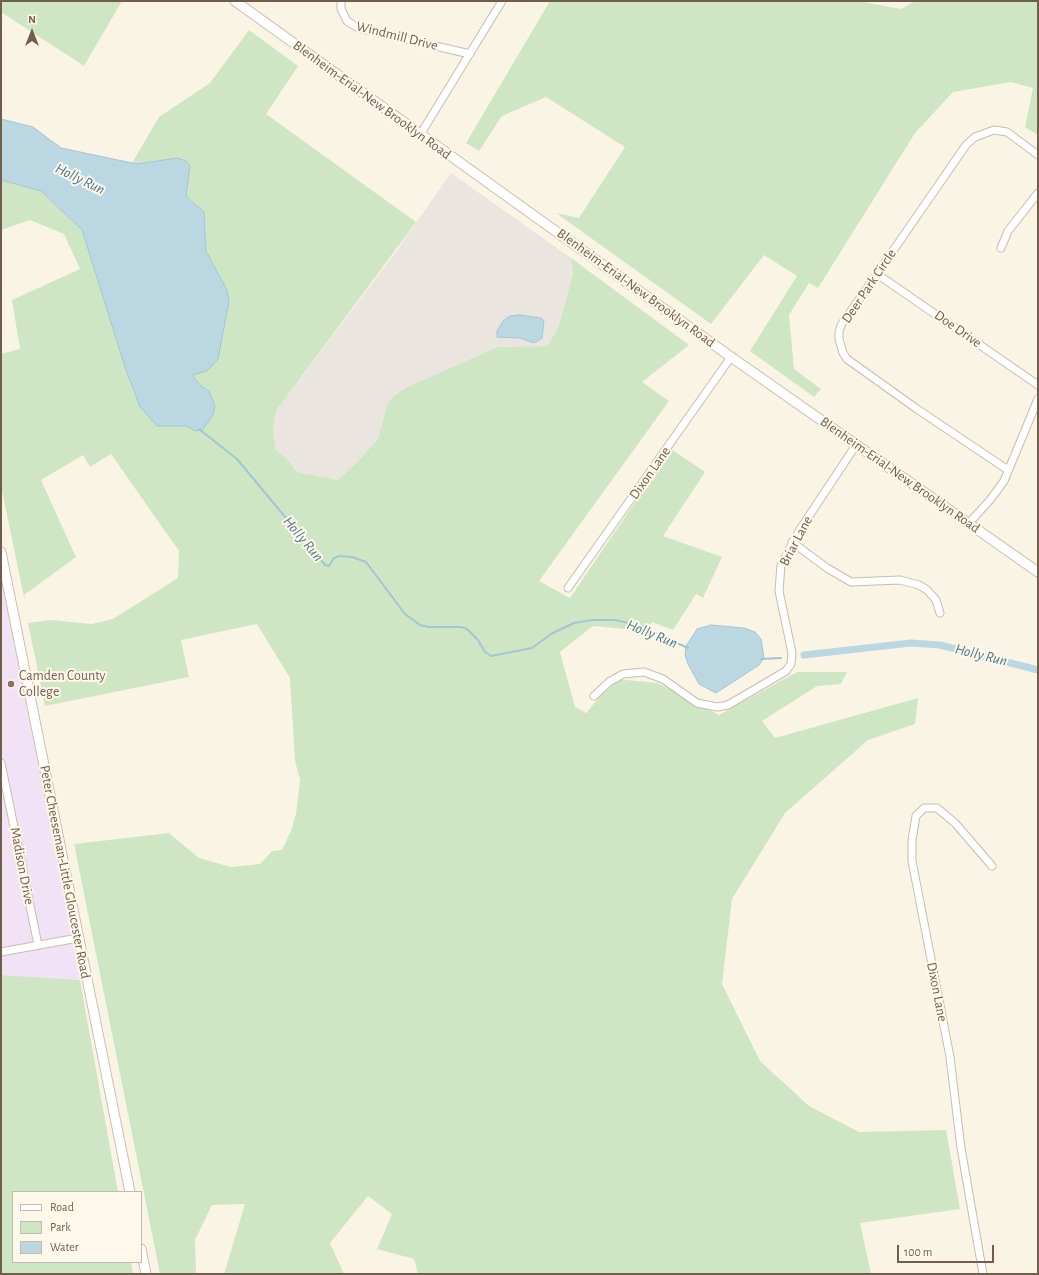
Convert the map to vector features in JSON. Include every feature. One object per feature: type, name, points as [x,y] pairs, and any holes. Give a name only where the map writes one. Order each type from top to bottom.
[{"type":"main road","name":"Blenheim-Erial-New Brooklyn Road","points":[[235,1],[731,357],[1038,572]]},
{"type":"main road","name":"Peter Cheeseman-Little Gloucester Road","points":[[1,552],[130,1191]]},
{"type":"main road","points":[[142,1254],[146,1274]]},
{"type":"street","name":"Windmill Drive","points":[[341,1],[341,8],[347,21],[358,28],[470,54]]},
{"type":"street","points":[[420,135],[502,1]]},
{"type":"street","name":"Deer Park Circle","points":[[1008,470],[917,409],[847,359],[843,353],[839,338],[841,325],[966,145],[975,137],[994,130],[1007,132],[1038,155]]},
{"type":"street","points":[[1000,248],[1008,231],[1038,193]]},
{"type":"street","name":"Doe Drive","points":[[877,274],[1038,385]]},
{"type":"street","name":"Dixon Lane","points":[[568,588],[731,357]]},
{"type":"street","points":[[969,523],[990,500],[1004,481],[1038,399]]},
{"type":"street","name":"Briar Lane","points":[[594,696],[609,682],[623,674],[644,672],[663,679],[697,703],[717,707],[728,705],[786,671],[791,664],[792,649],[779,591],[780,565],[792,542],[856,445]]},
{"type":"street","points":[[792,542],[827,568],[851,582],[900,580],[919,585],[936,600],[940,613]]},
{"type":"street","name":"Madison Drive","points":[[1,763],[38,945]]},
{"type":"street","name":"Dixon Lane","points":[[983,1274],[961,1148],[950,1057],[912,861],[912,840],[916,816],[924,808],[937,808],[955,823],[992,866]]},
{"type":"street","points":[[1,952],[78,938]]},
{"type":"shaded area","points":[[451,173],[571,258],[573,273],[556,332],[547,346],[498,347],[387,405],[378,439],[338,480],[297,472],[287,459],[276,450],[273,430],[276,411],[392,257]]},
{"type":"shaded area","name":"Camden County College","points":[[1,579],[43,789],[80,980],[1,975]]},
{"type":"green space","points":[[1,1],[122,1],[84,66],[1,12]]},
{"type":"green space","points":[[550,1],[858,1],[901,9],[916,1],[1038,1],[1038,135],[1025,127],[1033,88],[1011,82],[953,92],[915,133],[818,288],[809,283],[789,315],[794,369],[821,389],[814,397],[750,351],[797,276],[764,255],[711,324],[556,213],[579,218],[625,147],[546,97],[502,116],[479,151],[466,143]]},
{"type":"green space","points":[[249,30],[298,66],[266,114],[416,222],[276,411],[273,430],[276,450],[287,459],[297,472],[338,480],[378,439],[387,405],[394,396],[408,387],[498,347],[547,346],[556,332],[561,318],[573,273],[571,258],[689,345],[642,382],[669,401],[539,581],[570,598],[671,449],[705,472],[663,536],[722,557],[703,598],[696,594],[673,630],[652,622],[647,631],[593,626],[560,652],[575,707],[586,713],[615,679],[658,683],[719,715],[797,672],[847,672],[841,684],[817,686],[762,721],[775,738],[918,698],[915,724],[868,740],[785,813],[732,899],[722,984],[760,1061],[809,1106],[859,1132],[946,1130],[960,1209],[860,1223],[871,1274],[418,1274],[414,1259],[377,1249],[392,1214],[368,1196],[330,1243],[344,1274],[224,1274],[245,1204],[212,1205],[195,1240],[196,1274],[160,1274],[74,844],[169,833],[199,858],[231,867],[260,864],[272,851],[282,850],[291,831],[296,814],[300,780],[295,761],[290,678],[257,624],[181,640],[189,677],[45,706],[28,623],[50,620],[92,624],[113,619],[178,578],[179,551],[111,454],[90,467],[83,455],[41,480],[76,557],[24,595],[26,607],[1,486],[1,354],[20,349],[12,300],[80,269],[64,234],[30,220],[1,230],[1,180],[41,191],[82,230],[134,394],[215,406],[192,375],[227,290],[206,251],[204,212],[186,196],[137,164],[132,163],[159,117],[210,83]]},
{"type":"green space","points":[[1,975],[80,980],[118,1191],[12,1191],[12,1263],[131,1263],[133,1274],[1,1274]]},
{"type":"water","points":[[1,119],[33,127],[61,148],[137,164],[177,158],[186,161],[190,166],[186,196],[204,212],[206,251],[227,290],[229,301],[218,359],[207,371],[192,375],[200,385],[209,391],[215,406],[213,415],[203,429],[195,431],[187,426],[157,426],[140,407],[126,370],[82,230],[41,191],[1,180]]},
{"type":"water","points":[[519,315],[541,318],[544,321],[542,338],[534,343],[520,338],[497,337],[497,331],[503,321],[510,316]]},
{"type":"water","points":[[711,625],[744,628],[755,632],[761,639],[764,658],[759,665],[716,693],[699,684],[688,664],[685,655],[686,646],[697,629]]},
{"type":"waterway","name":"Holly Run","points":[[199,429],[237,459],[325,565],[329,566],[334,558],[339,556],[352,557],[366,562],[405,614],[420,625],[428,627],[461,627],[467,629],[478,640],[485,652],[491,656],[532,648],[551,634],[574,623],[592,620],[615,620],[637,625],[688,648]]},
{"type":"waterway","name":"Holly Run","points":[[804,655],[911,643],[940,645],[1038,670]]},
{"type":"waterway","name":"Holly Run","points":[[761,659],[781,658]]},
{"type":"place","name":"Camden County College","points":[[11,684]]}]
